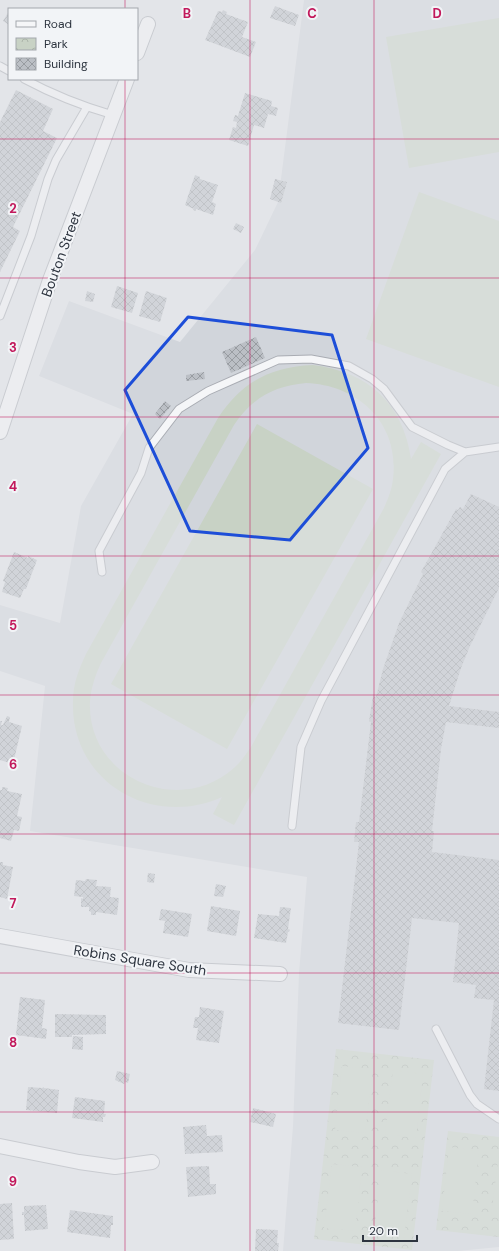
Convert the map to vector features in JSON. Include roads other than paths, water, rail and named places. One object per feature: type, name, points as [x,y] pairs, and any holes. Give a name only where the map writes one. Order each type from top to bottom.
[{"type":"street","points":[[138,49],[148,24]]},
{"type":"street","name":"Bouton Street","points":[[0,432],[50,280],[127,80]]},
{"type":"street","name":"Robins Square South","points":[[0,936],[189,970],[280,974]]},
{"type":"street","points":[[0,1146],[79,1162],[115,1167],[152,1162]]},
{"type":"lane","points":[[26,80],[87,107],[113,115]]},
{"type":"lane","points":[[0,316],[31,236],[48,179],[56,160],[87,107]]},
{"type":"lane","points":[[102,572],[99,551],[141,473],[149,448],[179,409],[208,392],[278,360],[311,359],[349,366],[372,379],[384,389],[412,427],[465,452],[499,447]]},
{"type":"lane","points":[[292,826],[301,747],[321,701],[445,469],[465,452]]},
{"type":"lane","points":[[436,1028],[470,1095],[477,1104],[499,1119]]}]
